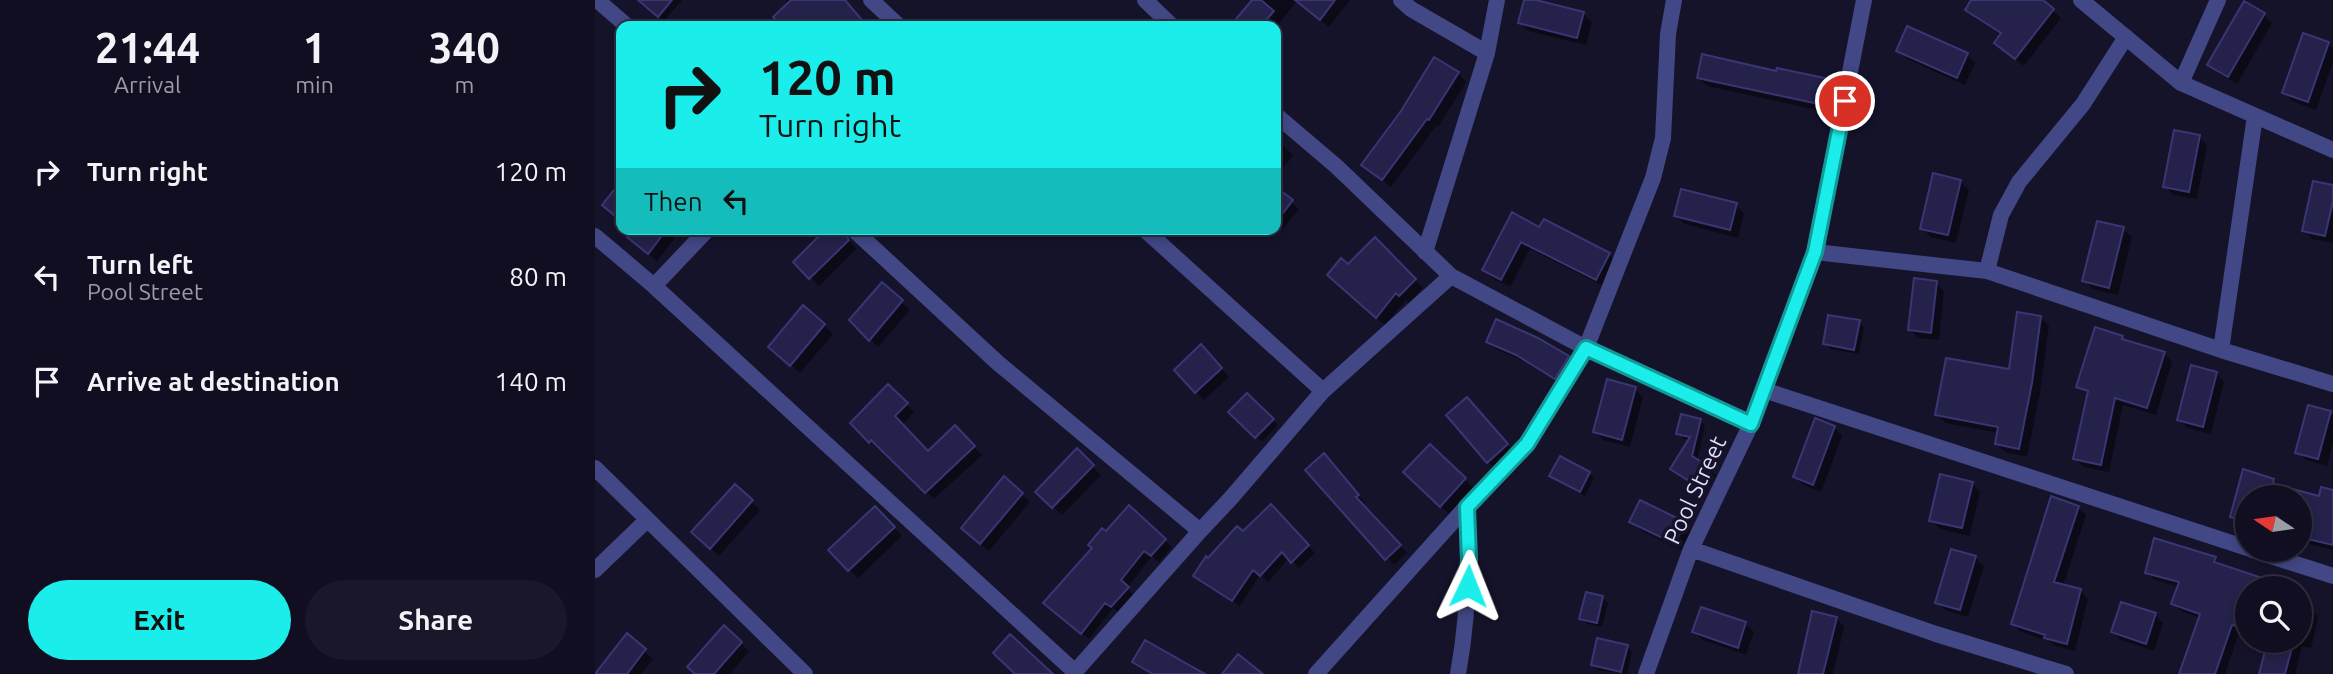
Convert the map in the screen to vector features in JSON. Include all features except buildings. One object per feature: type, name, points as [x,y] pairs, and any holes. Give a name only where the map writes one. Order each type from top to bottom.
[{"type":"street","points":[[597,0],[621,21]]},
{"type":"street","points":[[871,0],[894,21]]},
{"type":"street","points":[[1145,0],[1167,21]]},
{"type":"street","points":[[1401,0],[1411,9],[1487,53]]},
{"type":"street","points":[[1425,252],[1487,53],[1497,0]]},
{"type":"street","points":[[1316,674],[1527,444],[1586,348],[1653,178],[1664,138],[1668,34],[1674,0]]},
{"type":"street","name":"Pool Street","points":[[1646,674],[1691,549],[1751,424],[1815,252],[1864,0]]},
{"type":"street","points":[[2081,0],[2181,83],[2328,148],[2333,132]]},
{"type":"street","points":[[2181,83],[2218,0]]},
{"type":"street","points":[[1987,271],[2001,215],[2019,182],[2083,104],[2126,37]]},
{"type":"street","points":[[2221,350],[2255,116]]},
{"type":"street","points":[[1281,119],[1336,166],[1451,276],[1586,348],[1751,424]]},
{"type":"street","points":[[654,286],[702,235]]},
{"type":"street","points":[[860,235],[999,363],[1200,531]]},
{"type":"street","points":[[1152,235],[1323,391]]},
{"type":"street","points":[[595,236],[654,286],[1074,673],[1323,391],[1451,276]]},
{"type":"street","points":[[1815,252],[1987,271],[2221,350],[2333,384]]},
{"type":"street","points":[[1764,390],[2235,544]]},
{"type":"street","points":[[595,468],[805,674]]},
{"type":"street","points":[[1458,674],[1464,640],[1469,559],[1467,507]]},
{"type":"street","points":[[595,570],[647,520]]},
{"type":"street","points":[[1691,549],[1936,634],[2066,674]]},
{"type":"street","points":[[2289,562],[2333,576]]},
{"type":"route","points":[[1468,586],[1467,507],[1527,444],[1586,348],[1751,424],[1815,252],[1845,101]]}]
